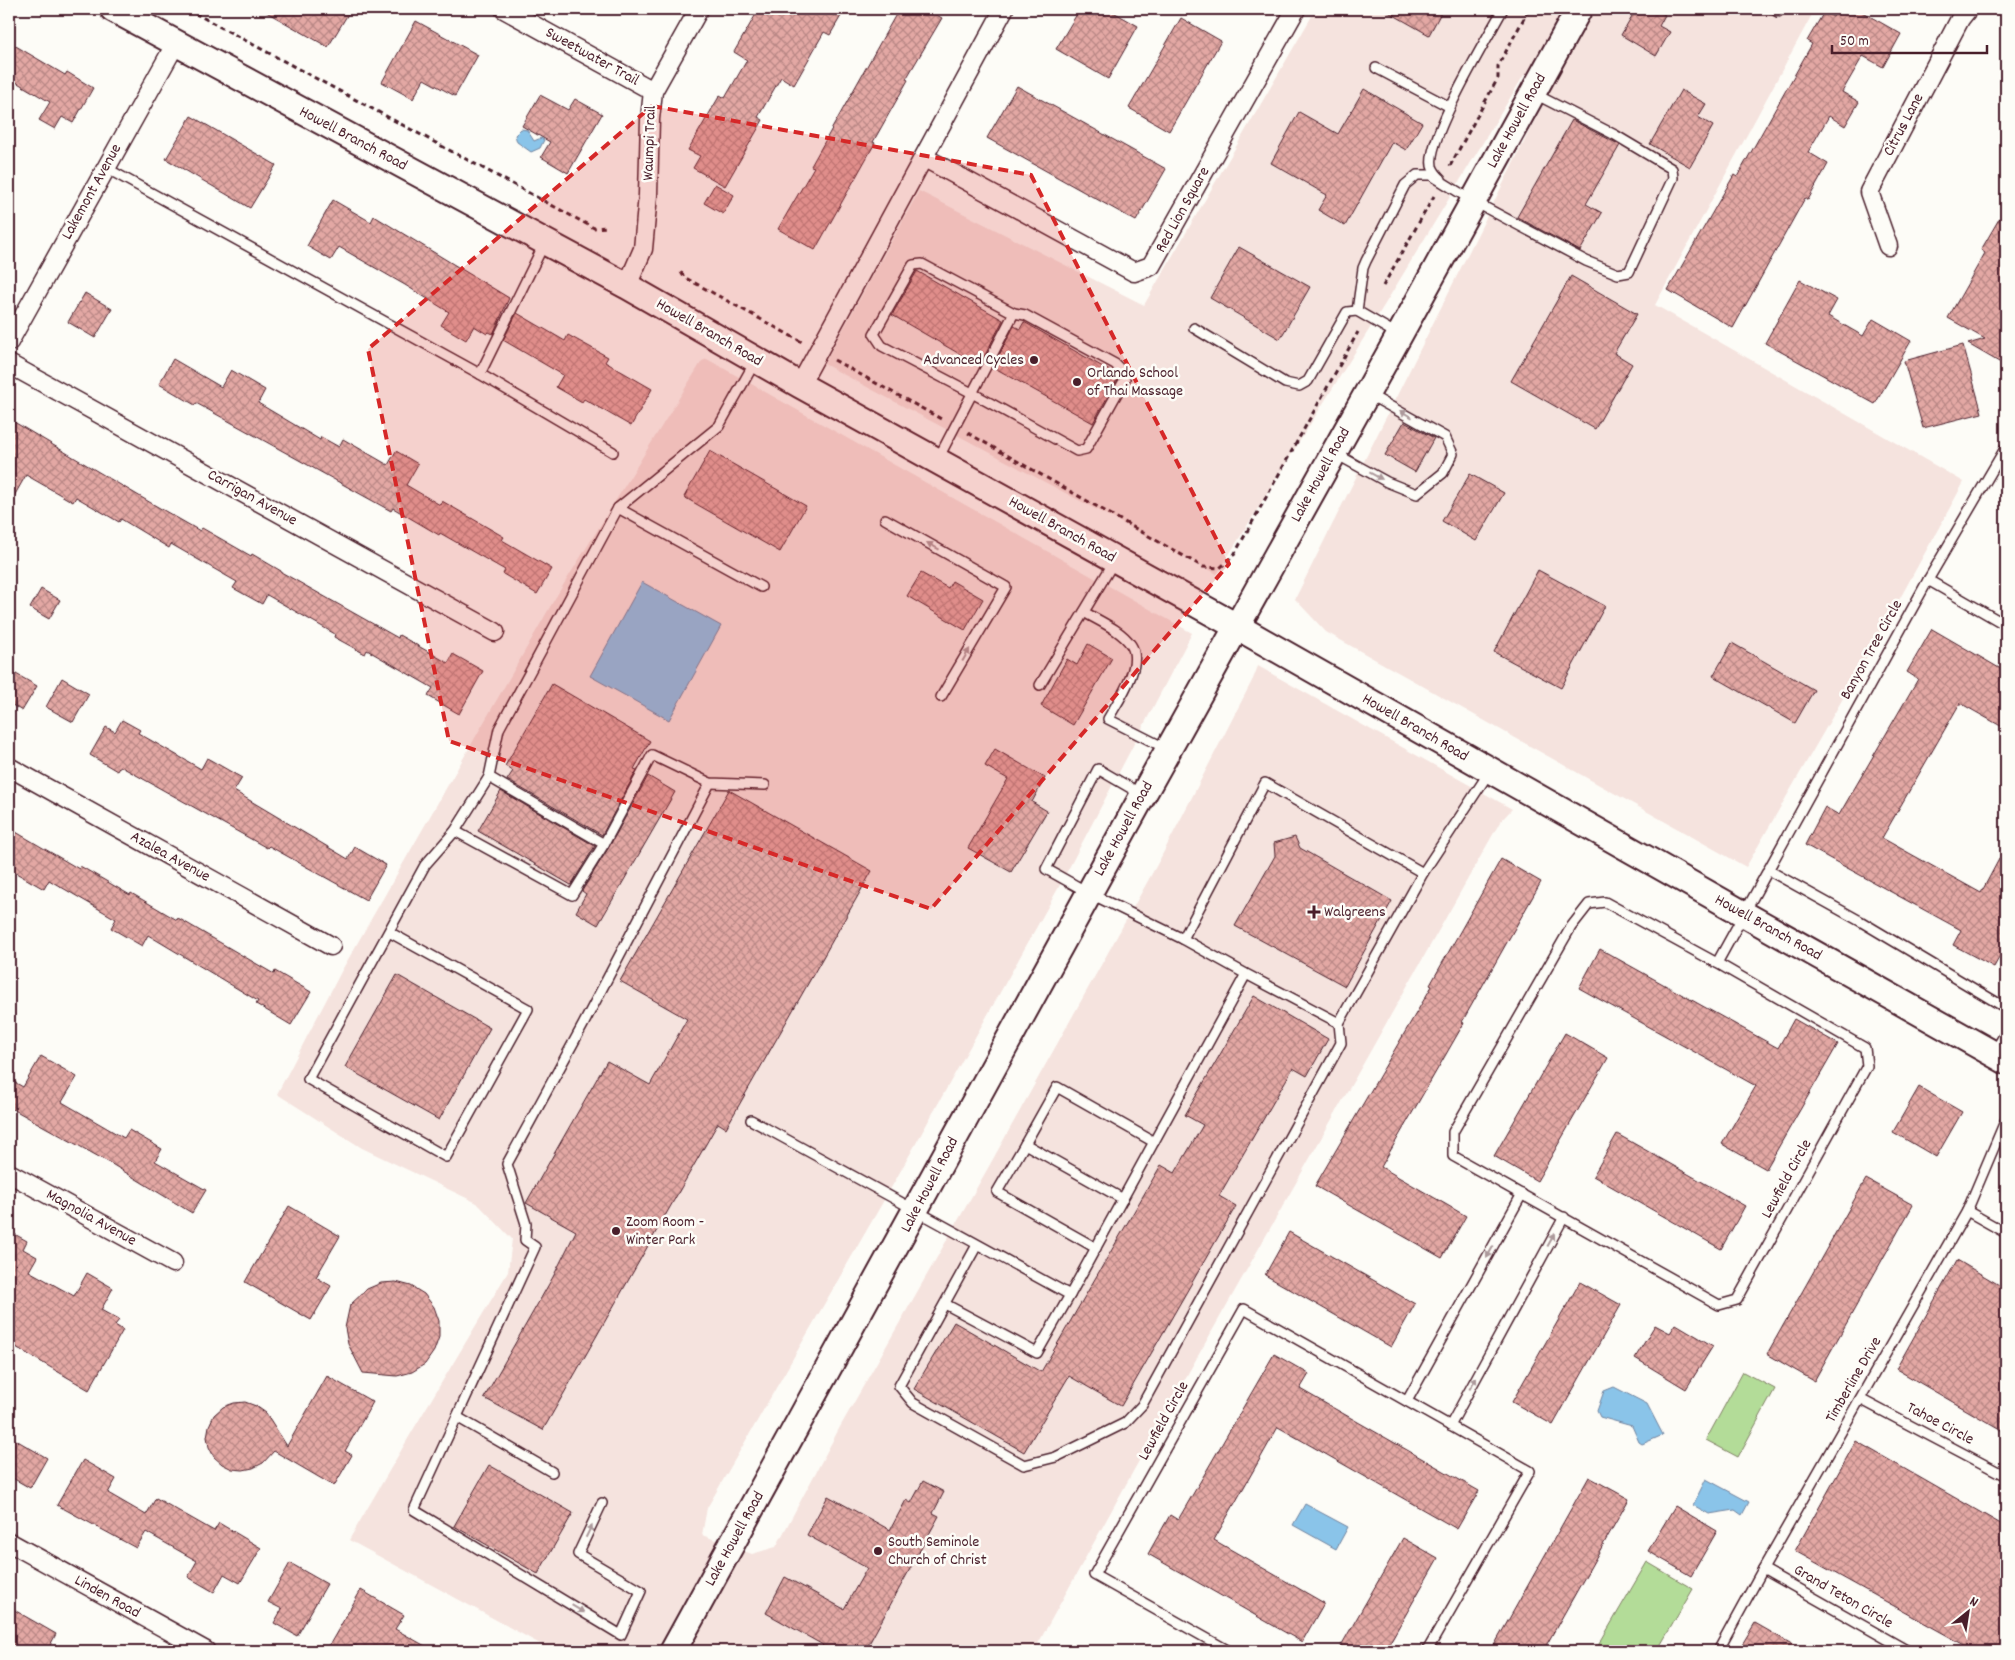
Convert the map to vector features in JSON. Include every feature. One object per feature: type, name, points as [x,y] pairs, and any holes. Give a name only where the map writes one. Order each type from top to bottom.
[{"type":"main road","name":"Howell Branch Road","points":[[113,9],[627,286],[800,385],[1236,626],[2000,1057]]},
{"type":"main road","name":"Lake Howell Road","points":[[673,1651],[916,1212],[1236,626],[1367,394],[1472,202],[1543,98],[1578,9]]},
{"type":"street","name":"Sweetwater Trail","points":[[504,9],[653,91]]},
{"type":"street","name":"Waumpi Trail","points":[[627,286],[643,249],[648,195],[650,119],[653,91],[699,9]]},
{"type":"street","points":[[800,385],[1004,9]]},
{"type":"street","name":"Red Lion Square","points":[[924,158],[1134,272],[1151,266],[1296,9]]},
{"type":"street","name":"Citrus Lane","points":[[1888,246],[1869,192],[1960,19],[1968,9]]},
{"type":"street","name":"Lakemont Avenue","points":[[9,342],[176,43]]},
{"type":"street","name":"Carrigan Avenue","points":[[9,364],[495,632]]},
{"type":"street","name":"Azalea Avenue","points":[[9,767],[331,946]]},
{"type":"street","name":"Magnolia Avenue","points":[[9,1173],[173,1263]]},
{"type":"street","name":"Linden Road","points":[[9,1542],[206,1651]]},
{"type":"lane","points":[[1442,182],[1432,166],[1434,142],[1450,107],[1503,9]]},
{"type":"lane","points":[[1376,68],[1450,107]]},
{"type":"lane","points":[[1357,312],[1363,268],[1378,234],[1405,185],[1417,175],[1431,175],[1472,202],[1586,261],[1618,274],[1629,272],[1673,178],[1672,169],[1615,135],[1543,98]]},
{"type":"lane","points":[[106,168],[480,374],[613,452]]},
{"type":"lane","points":[[480,374],[546,242]]},
{"type":"lane","points":[[922,264],[1014,313],[1025,314],[1115,364],[1123,372],[1125,379],[1086,449],[1077,451],[882,346],[874,334],[913,265],[922,264]]},
{"type":"lane","points":[[1194,328],[1285,383],[1299,386],[1308,381],[1347,312],[1357,312],[1399,336]]},
{"type":"lane","points":[[937,461],[1014,313]]},
{"type":"lane","points":[[389,932],[528,1009],[446,1157],[308,1079],[425,865],[455,831],[489,777],[499,729],[618,508],[719,426],[756,360]]},
{"type":"lane","points":[[1334,453],[1387,482],[1417,494],[1443,473],[1453,454],[1445,437],[1367,394]]},
{"type":"lane","name":"Banyon Tree Circle","points":[[1744,914],[1928,580],[2006,448]]},
{"type":"lane","points":[[618,508],[761,587]]},
{"type":"lane","points":[[885,519],[1006,587],[941,697]]},
{"type":"lane","points":[[1040,685],[1116,560]]},
{"type":"lane","points":[[1928,580],[2006,625]]},
{"type":"lane","points":[[1084,612],[1115,630],[1131,646],[1135,660],[1130,677],[1108,719],[1168,750]]},
{"type":"lane","points":[[455,831],[572,895],[604,844],[652,755],[710,783],[765,785]]},
{"type":"lane","points":[[1143,795],[1098,769],[1046,869],[1089,894],[1183,939],[1339,1023]]},
{"type":"lane","points":[[977,1245],[899,1386],[913,1403],[1024,1465],[1056,1457],[1125,1423],[1142,1405],[1341,1043],[1339,1023],[1423,873],[1490,771]]},
{"type":"lane","points":[[489,777],[604,844]]},
{"type":"lane","points":[[602,1503],[578,1554],[641,1591],[621,1635],[414,1510],[535,1247],[525,1240],[526,1224],[507,1164],[710,783]]},
{"type":"lane","points":[[1183,939],[1265,783],[1423,873]]},
{"type":"lane","points":[[1768,870],[1860,921],[2006,1008]]},
{"type":"lane","name":"Lewfield Circle","points":[[1606,902],[1717,963],[1865,1048],[1867,1066],[1737,1300],[1719,1305],[1453,1156],[1453,1132],[1571,927],[1589,904],[1606,902]]},
{"type":"lane","points":[[1717,963],[1744,914]]},
{"type":"lane","points":[[945,1304],[1037,1353],[1246,974]]},
{"type":"lane","points":[[2000,1057],[2006,1032]]},
{"type":"lane","points":[[1096,1248],[997,1192],[1058,1086],[1154,1142]]},
{"type":"lane","name":"Timberline Drive","points":[[1718,1651],[1763,1568],[1967,1211],[2006,1119]]},
{"type":"lane","points":[[751,1120],[1070,1296]]},
{"type":"lane","points":[[1026,1144],[1123,1199]]},
{"type":"lane","points":[[1407,1401],[1522,1194]]},
{"type":"lane","points":[[1967,1211],[2006,1233]]},
{"type":"lane","points":[[1450,1426],[1564,1217]]},
{"type":"lane","name":"Lewfield Circle","points":[[1228,1651],[1094,1576],[1244,1310],[1530,1470],[1427,1651]]},
{"type":"lane","name":"Tahoe Circle","points":[[1860,1399],[2006,1476]]},
{"type":"lane","points":[[457,1417],[552,1472]]},
{"type":"lane","name":"Grand Teton Circle","points":[[1763,1568],[1908,1651]]},
{"type":"path","points":[[187,9],[594,228],[607,227]]},
{"type":"path","points":[[1450,166],[1498,78],[1498,66],[1529,9]]},
{"type":"path","points":[[1383,286],[1434,196]]},
{"type":"path","points":[[1220,568],[1234,556],[1358,332]]},
{"type":"highlighted area","points":[[652,106],[1031,175],[1229,564],[931,909],[449,741],[368,349]]},
{"type":"shaded area","points":[[1316,9],[1566,9],[1529,77],[1524,75],[1385,304],[1217,574],[824,364],[919,191],[1144,305]]},
{"type":"shaded area","points":[[1591,9],[1815,9],[1655,305],[1964,482],[1888,620],[1746,867],[1326,632],[1295,599],[1550,90],[1547,88]]},
{"type":"shaded area","points":[[707,359],[1192,633],[1060,885],[895,1181],[707,1508],[702,1535],[721,1542],[661,1651],[553,1651],[349,1540],[508,1272],[512,1239],[477,1203],[362,1148],[277,1094],[342,970],[554,600],[702,361]]},
{"type":"shaded area","points":[[1258,666],[1512,809],[1500,822],[1151,1439],[1034,1651],[685,1651],[741,1550],[752,1554],[776,1547],[840,1427],[988,1168],[1159,861]]},
{"type":"green space","points":[[1743,1372],[1775,1389],[1738,1457],[1706,1440]]},
{"type":"green space","points":[[1647,1562],[1693,1589],[1657,1651],[1595,1651]]},
{"type":"water","points":[[521,129],[527,130],[534,141],[541,138],[544,140],[540,148],[531,152],[517,142],[515,135]]},
{"type":"water","points":[[642,582],[721,626],[669,720],[590,676]]},
{"type":"water","points":[[1614,1387],[1647,1404],[1663,1435],[1642,1444],[1639,1442],[1632,1426],[1600,1417],[1597,1411],[1604,1391]]},
{"type":"water","points":[[1706,1479],[1749,1502],[1742,1515],[1735,1510],[1709,1514],[1693,1505]]},
{"type":"water","points":[[1305,1504],[1348,1527],[1336,1549],[1293,1525]]},
{"type":"building","points":[[261,9],[351,9],[328,47]]},
{"type":"building","points":[[759,9],[845,9],[830,35],[824,32],[794,85],[781,77],[758,117],[763,120],[725,186],[693,168],[700,156],[688,150],[720,95],[725,98],[747,60],[734,52]]},
{"type":"building","points":[[899,9],[926,9],[942,18],[906,79],[908,80],[873,142],[875,143],[815,250],[778,229],[814,167],[811,166]]},
{"type":"building","points":[[1080,9],[1108,9],[1138,26],[1108,79],[1056,49]]},
{"type":"building","points":[[1383,9],[1443,9],[1429,35]]},
{"type":"building","points":[[1636,9],[1654,9],[1665,15],[1659,26],[1670,32],[1656,56],[1621,35]]},
{"type":"building","points":[[1838,9],[1857,9],[1901,34],[1883,67],[1863,56],[1842,92],[1859,102],[1845,126],[1829,116],[1808,152],[1828,164],[1808,200],[1805,198],[1733,328],[1668,290],[1734,175],[1737,177],[1812,44],[1807,41],[1824,12],[1833,17]]},
{"type":"building","points":[[1181,18],[1221,41],[1169,131],[1129,108]]},
{"type":"building","points":[[416,21],[478,55],[455,96],[424,79],[413,99],[382,82]]},
{"type":"building","points":[[9,42],[65,75],[67,72],[93,88],[73,123],[62,117],[55,129],[39,120],[50,102],[9,78]]},
{"type":"building","points":[[1017,86],[1166,169],[1136,221],[987,138]]},
{"type":"building","points":[[1364,89],[1422,123],[1406,150],[1392,142],[1345,226],[1318,210],[1327,195],[1271,163],[1299,112],[1338,134]]},
{"type":"building","points":[[1681,90],[1706,104],[1698,117],[1713,126],[1690,167],[1650,144]]},
{"type":"building","points":[[540,95],[568,110],[575,99],[602,114],[568,173],[541,157],[550,142],[522,126]]},
{"type":"building","points":[[191,116],[276,165],[250,208],[166,159]]},
{"type":"building","points":[[1572,120],[1620,145],[1586,204],[1602,213],[1580,251],[1517,217]]},
{"type":"building","points":[[715,184],[734,195],[723,214],[704,203]]},
{"type":"building","points":[[333,200],[371,222],[374,216],[509,298],[493,334],[489,332],[487,334],[474,326],[466,340],[441,325],[449,312],[405,285],[339,247],[331,260],[307,246]]},
{"type":"building","points":[[2006,207],[2006,366],[1968,344],[1985,339],[1948,318],[1985,253],[1981,250]]},
{"type":"building","points":[[1239,247],[1310,287],[1280,339],[1210,298]]},
{"type":"building","points":[[917,271],[1003,320],[982,361],[972,356],[970,360],[892,315]]},
{"type":"building","points":[[1571,276],[1637,314],[1614,353],[1632,364],[1595,429],[1511,381]]},
{"type":"building","points":[[1800,280],[1837,300],[1828,316],[1863,336],[1873,319],[1911,341],[1875,404],[1765,343]]},
{"type":"building","points":[[85,293],[112,309],[95,338],[68,322]]},
{"type":"building","points":[[517,313],[565,341],[568,335],[608,357],[605,362],[652,389],[631,426],[584,399],[582,402],[556,387],[563,375],[503,340]]},
{"type":"building","points":[[1024,322],[1117,375],[1118,378],[1093,423],[993,367],[1014,326],[1020,329]]},
{"type":"building","points":[[1963,345],[1982,413],[1923,428],[1904,361]]},
{"type":"building","points":[[173,359],[221,387],[231,370],[265,390],[258,403],[320,440],[321,437],[339,447],[343,439],[388,465],[396,451],[418,464],[406,485],[440,505],[442,501],[504,537],[502,540],[552,569],[537,594],[503,574],[505,570],[440,533],[439,535],[393,508],[391,511],[196,403],[195,405],[159,384]]},
{"type":"building","points":[[9,419],[200,531],[202,528],[251,556],[252,554],[398,638],[399,635],[448,663],[453,654],[483,671],[459,714],[428,696],[433,688],[367,650],[365,654],[334,637],[335,634],[267,595],[262,604],[233,588],[237,582],[171,544],[169,548],[121,519],[119,522],[76,497],[73,502],[26,475],[9,505]]},
{"type":"building","points":[[1404,422],[1434,438],[1415,472],[1385,455]]},
{"type":"building","points":[[710,451],[806,506],[780,552],[684,497]]},
{"type":"building","points":[[1470,474],[1504,493],[1476,541],[1442,521]]},
{"type":"building","points":[[1538,570],[1605,606],[1561,688],[1494,652]]},
{"type":"building","points":[[921,573],[948,588],[952,581],[983,599],[965,630],[907,596]]},
{"type":"building","points":[[41,589],[60,600],[49,619],[30,608]]},
{"type":"building","points":[[1932,629],[2006,672],[2006,729],[1960,703],[1882,838],[1981,893],[2006,846],[2006,945],[1994,967],[1953,945],[1961,930],[1805,845],[1825,807],[1839,815],[1918,679],[1907,672]]},
{"type":"building","points":[[1732,643],[1814,690],[1795,723],[1713,676]]},
{"type":"building","points":[[1088,644],[1112,658],[1073,725],[1041,706],[1067,659],[1077,665]]},
{"type":"building","points":[[9,670],[37,686],[22,711],[9,703]]},
{"type":"building","points":[[62,678],[89,694],[73,722],[46,707]]},
{"type":"building","points":[[552,684],[650,741],[634,769],[637,770],[602,835],[507,780],[513,771],[505,766]]},
{"type":"building","points":[[122,720],[140,730],[138,733],[201,769],[207,758],[242,778],[234,791],[348,859],[355,847],[386,865],[366,900],[269,846],[267,848],[120,766],[117,771],[90,755],[106,727],[115,732]]},
{"type":"building","points":[[995,749],[1045,778],[1032,802],[1047,811],[1011,872],[968,848],[1008,779],[985,766]]},
{"type":"building","points":[[648,776],[675,792],[598,925],[576,912],[586,894],[582,891],[609,847]]},
{"type":"building","points":[[729,790],[872,871],[726,1128],[718,1123],[543,1430],[484,1398],[553,1277],[576,1231],[526,1203],[607,1061],[650,1085],[687,1019],[620,981]]},
{"type":"building","points":[[501,791],[595,846],[571,885],[478,831]]},
{"type":"building","points":[[9,828],[79,869],[80,866],[177,920],[178,918],[274,974],[275,971],[311,992],[291,1025],[256,1004],[258,1001],[148,935],[142,946],[111,928],[116,919],[49,880],[44,889],[9,869]]},
{"type":"building","name":"Walgreens","points":[[1295,837],[1300,848],[1392,901],[1345,986],[1235,926],[1275,856],[1274,843]]},
{"type":"building","points":[[1501,859],[1541,882],[1462,1022],[1464,1023],[1381,1167],[1466,1216],[1442,1258],[1315,1186],[1432,986],[1430,985]]},
{"type":"building","points":[[1600,949],[1778,1048],[1794,1019],[1838,1044],[1766,1169],[1722,1144],[1756,1086],[1579,988]]},
{"type":"building","points":[[397,975],[490,1028],[439,1120],[345,1067]]},
{"type":"building","points":[[1254,996],[1328,1039],[1307,1076],[1293,1068],[1219,1196],[1236,1206],[1121,1406],[1069,1376],[1024,1452],[914,1389],[954,1322],[1041,1372],[1161,1165],[1175,1173],[1203,1125],[1185,1115]]},
{"type":"building","points":[[1565,1033],[1608,1058],[1537,1181],[1494,1156]]},
{"type":"building","points":[[41,1056],[77,1077],[62,1102],[124,1138],[129,1130],[162,1149],[155,1161],[206,1190],[192,1213],[110,1163],[9,1107],[9,1079],[23,1087]]},
{"type":"building","points":[[1919,1087],[1962,1112],[1936,1157],[1893,1132]]},
{"type":"building","points":[[1617,1134],[1745,1206],[1721,1249],[1593,1176]]},
{"type":"building","points":[[1866,1179],[1913,1205],[1814,1381],[1767,1354]]},
{"type":"building","points":[[289,1206],[340,1236],[316,1277],[331,1286],[311,1320],[245,1282]]},
{"type":"building","points":[[9,1231],[27,1241],[23,1249],[37,1257],[29,1271],[74,1296],[87,1273],[113,1288],[101,1310],[119,1320],[115,1325],[123,1330],[89,1390],[9,1343]]},
{"type":"building","points":[[1289,1232],[1415,1304],[1391,1347],[1265,1275]]},
{"type":"building","points":[[1957,1260],[2006,1289],[2006,1433],[1896,1369]]},
{"type":"building","points":[[396,1282],[411,1286],[424,1294],[434,1307],[439,1321],[439,1337],[434,1351],[425,1364],[412,1372],[397,1376],[363,1373],[348,1344],[345,1328],[350,1305],[367,1289],[381,1283]]},
{"type":"building","points":[[1580,1282],[1621,1305],[1553,1425],[1512,1402]]},
{"type":"building","points":[[1676,1324],[1713,1346],[1686,1389],[1635,1358],[1655,1325],[1670,1333]]},
{"type":"building","points":[[1274,1354],[1309,1374],[1300,1389],[1479,1491],[1457,1529],[1278,1427],[1214,1540],[1324,1603],[1302,1642],[1148,1554],[1170,1515],[1178,1520]]},
{"type":"building","points":[[327,1376],[373,1402],[345,1451],[352,1455],[334,1486],[274,1451],[263,1463],[243,1470],[232,1469],[214,1457],[207,1437],[214,1415],[223,1407],[245,1402],[256,1406],[266,1413],[287,1446]]},
{"type":"building","points":[[9,1436],[47,1458],[30,1488],[9,1476]]},
{"type":"building","points":[[1856,1441],[2006,1527],[2006,1651],[1975,1651],[1795,1551]]},
{"type":"building","points":[[83,1460],[116,1479],[108,1493],[146,1515],[156,1498],[214,1531],[219,1523],[261,1548],[240,1583],[224,1574],[214,1592],[188,1577],[197,1561],[146,1532],[136,1548],[57,1505]]},
{"type":"building","points":[[489,1465],[573,1513],[538,1574],[454,1526]]},
{"type":"building","points":[[1589,1477],[1629,1499],[1543,1651],[1491,1651]]},
{"type":"building","name":"South Seminole Church of Christ","points":[[923,1481],[944,1492],[933,1513],[939,1516],[865,1651],[820,1651],[823,1645],[766,1613],[785,1577],[844,1609],[867,1568],[807,1535],[828,1496],[890,1530],[906,1500],[911,1503]]},
{"type":"building","points":[[1675,1506],[1717,1531],[1691,1576],[1648,1551]]},
{"type":"building","points":[[1403,1538],[1438,1558],[1385,1651],[1338,1651]]},
{"type":"building","points":[[290,1563],[327,1584],[297,1636],[274,1623],[282,1609],[268,1602]]},
{"type":"building","points":[[361,1590],[404,1615],[395,1629],[434,1651],[365,1651],[355,1645],[351,1651],[326,1651]]},
{"type":"building","points":[[9,1607],[56,1634],[47,1651],[23,1651],[9,1643]]},
{"type":"building","points":[[1755,1623],[1804,1651],[1738,1651]]},
{"type":"place","name":"Advanced Cycles","points":[[1034,360]]},
{"type":"place","name":"Orlando School of Thai Massage","points":[[1077,382]]},
{"type":"place","name":"Walgreens","points":[[1314,912]]},
{"type":"place","name":"Zoom Room - Winter Park","points":[[616,1231]]},
{"type":"place","name":"South Seminole Church of Christ","points":[[878,1551]]}]
